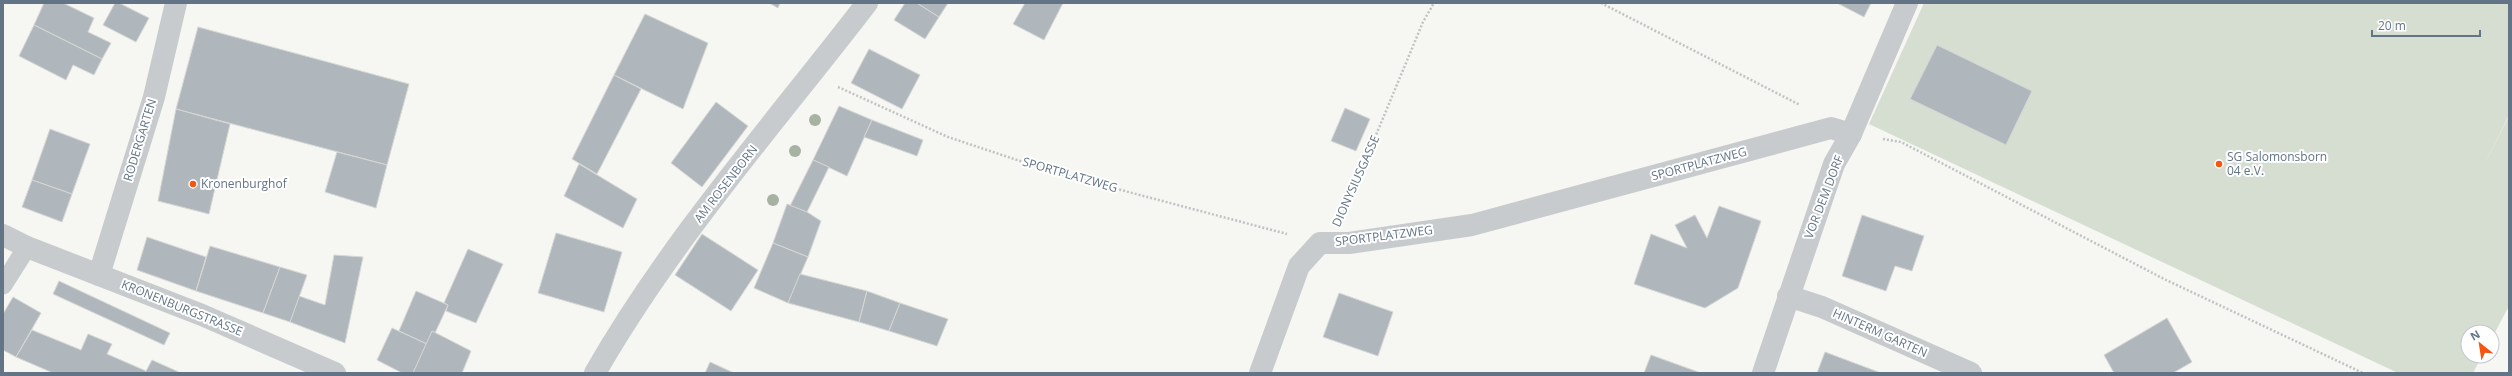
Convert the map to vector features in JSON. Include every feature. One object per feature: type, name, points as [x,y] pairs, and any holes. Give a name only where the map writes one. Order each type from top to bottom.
[{"type":"street","name":"RODERGARTEN","points":[[99,275],[154,97],[176,3]]},
{"type":"street","name":"AM ROSENBORN","points":[[596,373],[626,319],[676,248],[867,3]]},
{"type":"street","name":"VOR DEM DORF","points":[[1763,373],[1834,164],[1841,131],[1877,68],[1907,3]]},
{"type":"street","name":"SPORTPLATZWEG","points":[[1320,243],[1349,243],[1472,225],[1841,131]]},
{"type":"street","name":"KRONENBURGSTRASSE","points":[[3,235],[27,247],[202,315],[335,373]]},
{"type":"street","points":[[1260,373],[1299,266],[1320,243]]},
{"type":"street","name":"HINTERM GARTEN","points":[[1788,296],[1822,307],[1971,373]]},
{"type":"lane","points":[[3,285],[27,247]]},
{"type":"path","name":"DIONYSIUSGASSE","points":[[1320,243],[1337,227],[1423,22],[1434,3]]},
{"type":"path","points":[[1601,3],[1812,110],[1841,131],[1901,142],[2164,279],[2363,373]]},
{"type":"path","name":"SPORTPLATZWEG","points":[[817,69],[834,86],[948,137],[1053,172],[1320,243]]},
{"type":"shaded area","name":"SG Salomonsborn 04 e.V.","points":[[1924,3],[2509,3],[2509,115],[2482,169],[2509,116],[2509,306],[2499,324],[2460,324],[2460,364],[2478,364],[2473,373],[2398,373],[1869,124]]},
{"type":"building","points":[[44,3],[63,3],[94,18],[88,32],[111,43],[102,59],[34,25]]},
{"type":"building","points":[[115,3],[119,3],[149,18],[136,42],[103,25]]},
{"type":"building","points":[[769,3],[780,3],[778,8]]},
{"type":"building","points":[[905,3],[917,3],[939,17],[925,39],[894,20]]},
{"type":"building","points":[[917,3],[948,3],[939,17]]},
{"type":"building","points":[[1025,3],[1063,3],[1044,40],[1013,24]]},
{"type":"building","points":[[1837,3],[1871,3],[1864,17]]},
{"type":"building","points":[[645,14],[708,43],[683,109],[614,75]]},
{"type":"building","points":[[34,25],[102,59],[94,75],[73,65],[66,80],[19,56]]},
{"type":"building","points":[[198,27],[409,84],[387,165],[176,109]]},
{"type":"building","points":[[1937,45],[2032,91],[2006,145],[1910,99]]},
{"type":"building","points":[[869,49],[920,75],[902,109],[851,83]]},
{"type":"building","points":[[614,75],[641,89],[597,174],[572,159]]},
{"type":"building","points":[[716,102],[748,126],[702,187],[671,163]]},
{"type":"building","points":[[839,106],[872,120],[847,176],[813,160]]},
{"type":"building","points":[[1345,108],[1370,119],[1356,151],[1331,141]]},
{"type":"building","points":[[176,109],[230,124],[209,214],[158,201]]},
{"type":"building","points":[[872,120],[923,140],[917,156],[864,137]]},
{"type":"building","points":[[50,129],[90,144],[72,194],[32,180]]},
{"type":"building","points":[[337,152],[387,165],[376,208],[325,192]]},
{"type":"building","points":[[813,160],[829,167],[807,212],[790,206]]},
{"type":"building","points":[[579,164],[637,199],[623,228],[564,196]]},
{"type":"building","points":[[32,180],[72,194],[62,222],[22,207]]},
{"type":"building","points":[[787,204],[807,212],[821,221],[808,257],[773,243]]},
{"type":"building","points":[[1719,206],[1761,221],[1738,288],[1705,308],[1634,284],[1651,234],[1687,248],[1675,225],[1695,215],[1707,238]]},
{"type":"building","points":[[1862,215],[1924,236],[1912,271],[1895,266],[1886,291],[1842,276]]},
{"type":"building","points":[[556,233],[622,252],[604,312],[538,293]]},
{"type":"building","points":[[702,234],[758,270],[731,311],[675,275]]},
{"type":"building","points":[[147,237],[206,257],[196,291],[137,270]]},
{"type":"building","points":[[773,243],[808,257],[788,303],[754,288]]},
{"type":"building","points":[[210,246],[280,267],[263,313],[196,291]]},
{"type":"building","points":[[468,249],[503,264],[476,323],[446,311],[448,305],[444,303]]},
{"type":"building","points":[[334,255],[363,257],[345,343],[290,322],[299,296],[325,305]]},
{"type":"building","points":[[280,267],[307,275],[290,322],[263,313]]},
{"type":"building","points":[[800,274],[867,291],[859,322],[788,303]]},
{"type":"building","points":[[59,281],[170,333],[164,345],[53,294]]},
{"type":"building","points":[[416,291],[448,305],[435,333],[432,331],[427,344],[399,331]]},
{"type":"building","points":[[867,291],[900,303],[889,331],[859,322]]},
{"type":"building","points":[[1339,293],[1393,312],[1378,356],[1323,337]]},
{"type":"building","points":[[13,297],[41,313],[16,357],[3,350],[3,314]]},
{"type":"building","points":[[900,303],[948,319],[937,346],[889,331]]},
{"type":"building","points":[[2167,318],[2192,362],[2173,373],[2114,373],[2104,355]]},
{"type":"building","points":[[392,328],[427,344],[413,373],[402,373],[377,360]]},
{"type":"building","points":[[32,330],[81,350],[88,334],[112,344],[107,354],[146,371],[145,373],[53,373],[16,357]]},
{"type":"building","points":[[432,331],[471,351],[462,373],[413,373]]},
{"type":"building","points":[[1825,352],[1881,373],[1817,373]]},
{"type":"building","points":[[1651,355],[1701,373],[1644,373]]},
{"type":"building","points":[[152,360],[181,373],[145,373]]},
{"type":"building","points":[[710,362],[734,373],[705,373]]},
{"type":"place","name":"SG Salomonsborn 04 e.V.","points":[[2219,164]]},
{"type":"place","name":"Kronenburghof","points":[[193,184]]}]
